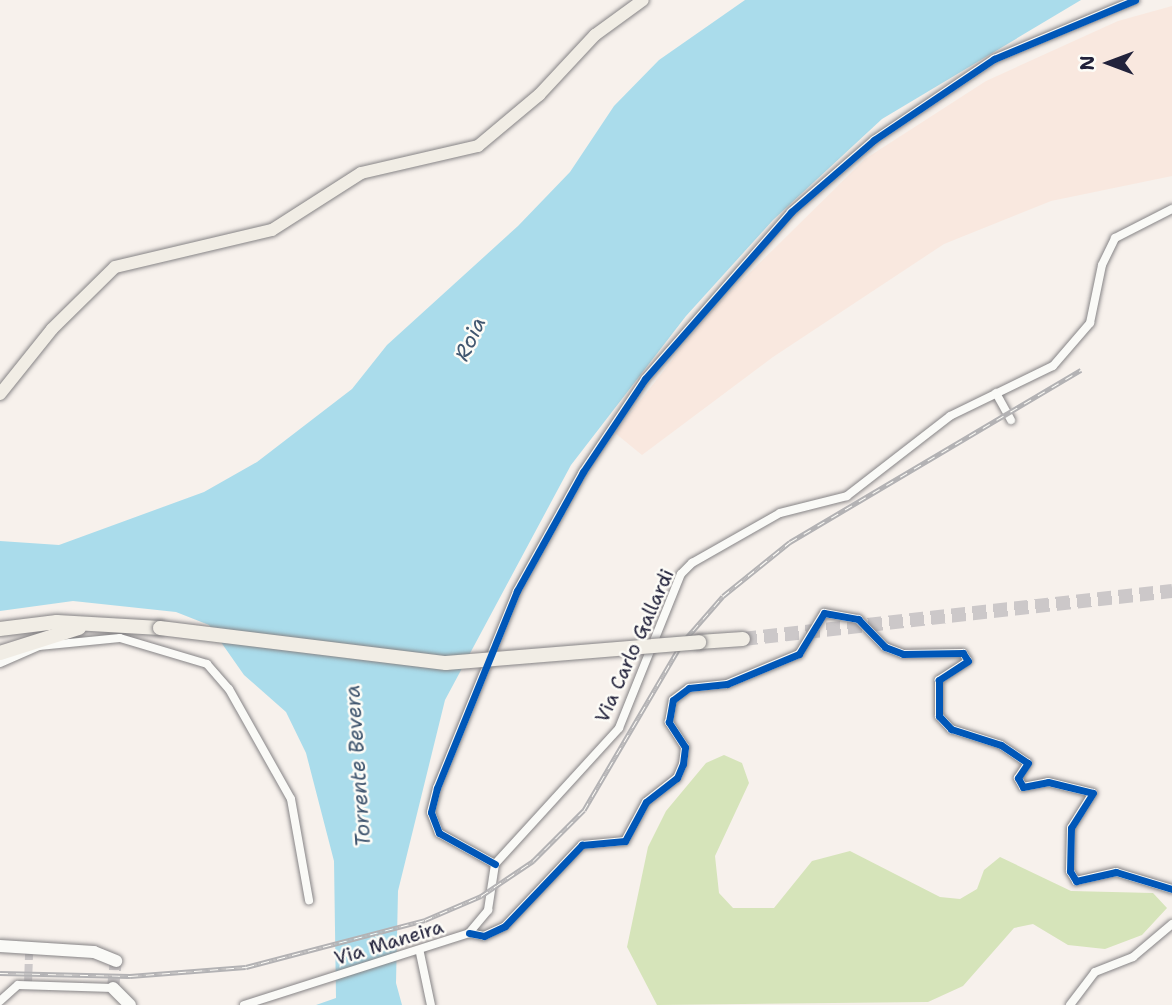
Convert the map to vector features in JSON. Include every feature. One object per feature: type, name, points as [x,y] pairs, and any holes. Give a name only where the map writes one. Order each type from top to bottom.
[{"type":"highway","points":[[0,653],[104,623]]},
{"type":"highway","points":[[0,629],[104,623],[446,663],[743,639]]},
{"type":"main road","points":[[0,394],[52,329],[115,267],[272,230],[361,173],[478,146],[531,103],[595,34],[643,0]]},
{"type":"street","points":[[495,864],[439,833],[431,812],[437,788],[517,591],[583,472],[645,379],[791,212],[874,140],[994,59],[1135,0]]},
{"type":"street","name":"Via Carlo Gallardi","points":[[495,864],[619,728],[681,575],[692,563],[780,513],[846,496],[950,416],[1053,366],[1076,345],[1090,323],[1115,238],[1172,209]]},
{"type":"street","points":[[996,393],[1011,420]]},
{"type":"street","points":[[469,933],[484,936],[505,926],[582,845],[625,841],[646,802],[677,778],[683,764],[685,747],[669,722],[673,700],[689,688],[727,684],[799,654],[824,613],[858,620],[903,654],[962,653],[968,661],[939,680],[939,716],[951,729],[1001,745],[1028,763],[1018,778],[1023,786],[1048,782],[1093,793],[1071,828],[1070,871],[1076,881],[1116,872],[1172,889]]},
{"type":"street","points":[[0,663],[39,646],[120,638],[207,664],[229,689],[291,799],[309,900]]},
{"type":"street","name":"Via Maneira","points":[[244,1005],[417,953],[469,933],[488,910],[495,864]]},
{"type":"street","points":[[1070,1005],[1095,972],[1142,952],[1172,924]]},
{"type":"street","points":[[0,946],[94,952],[116,961]]},
{"type":"street","points":[[417,953],[431,1005]]},
{"type":"street","points":[[0,1001],[18,985],[113,988],[130,1005]]},
{"type":"shaded area","points":[[1172,6],[1172,176],[1051,201],[944,244],[773,357],[642,455],[615,433],[708,314],[865,159],[986,81],[1118,21]]},
{"type":"green space","points":[[724,755],[742,763],[749,783],[715,856],[719,893],[733,908],[774,908],[812,861],[850,851],[940,897],[960,899],[977,889],[984,870],[1000,857],[1071,891],[1153,893],[1167,908],[1142,935],[1105,949],[1068,945],[1033,924],[1014,928],[963,986],[928,1002],[657,1005],[627,947],[648,847],[666,811],[706,763]]},
{"type":"water","points":[[745,0],[1081,0],[882,119],[773,220],[686,316],[571,465],[445,700],[398,891],[396,983],[402,1005],[316,1005],[336,998],[334,861],[306,753],[286,712],[244,675],[209,625],[176,612],[73,601],[0,611],[0,541],[59,545],[204,492],[257,462],[352,389],[387,345],[518,226],[570,172],[614,106],[659,60]]},
{"type":"tunnel","points":[[743,639],[1172,591]]},
{"type":"tunnel","points":[[28,984],[29,948]]},
{"type":"tunnel","points":[[113,988],[116,961]]},
{"type":"railway","points":[[0,973],[130,976],[246,967],[425,920],[481,896],[533,861],[584,810],[682,643],[723,596],[790,542],[1081,370]]},
{"type":"cycle path","points":[[495,864],[439,833],[431,812],[437,788],[517,591],[583,472],[645,379],[791,212],[874,140],[994,59],[1135,0]]},
{"type":"cycle path","points":[[469,933],[484,936],[505,926],[582,845],[625,841],[646,802],[677,778],[683,764],[685,747],[669,722],[673,700],[689,688],[727,684],[799,654],[824,613],[858,619],[885,647],[903,654],[963,653],[968,661],[939,680],[939,716],[951,729],[1001,745],[1028,763],[1018,778],[1023,787],[1048,782],[1093,793],[1071,828],[1070,871],[1076,881],[1116,872],[1172,889]]},
{"type":"water label","name":"Roia","points":[[470,339]]},
{"type":"water label","name":"Torrente Bevera","points":[[358,766]]}]
